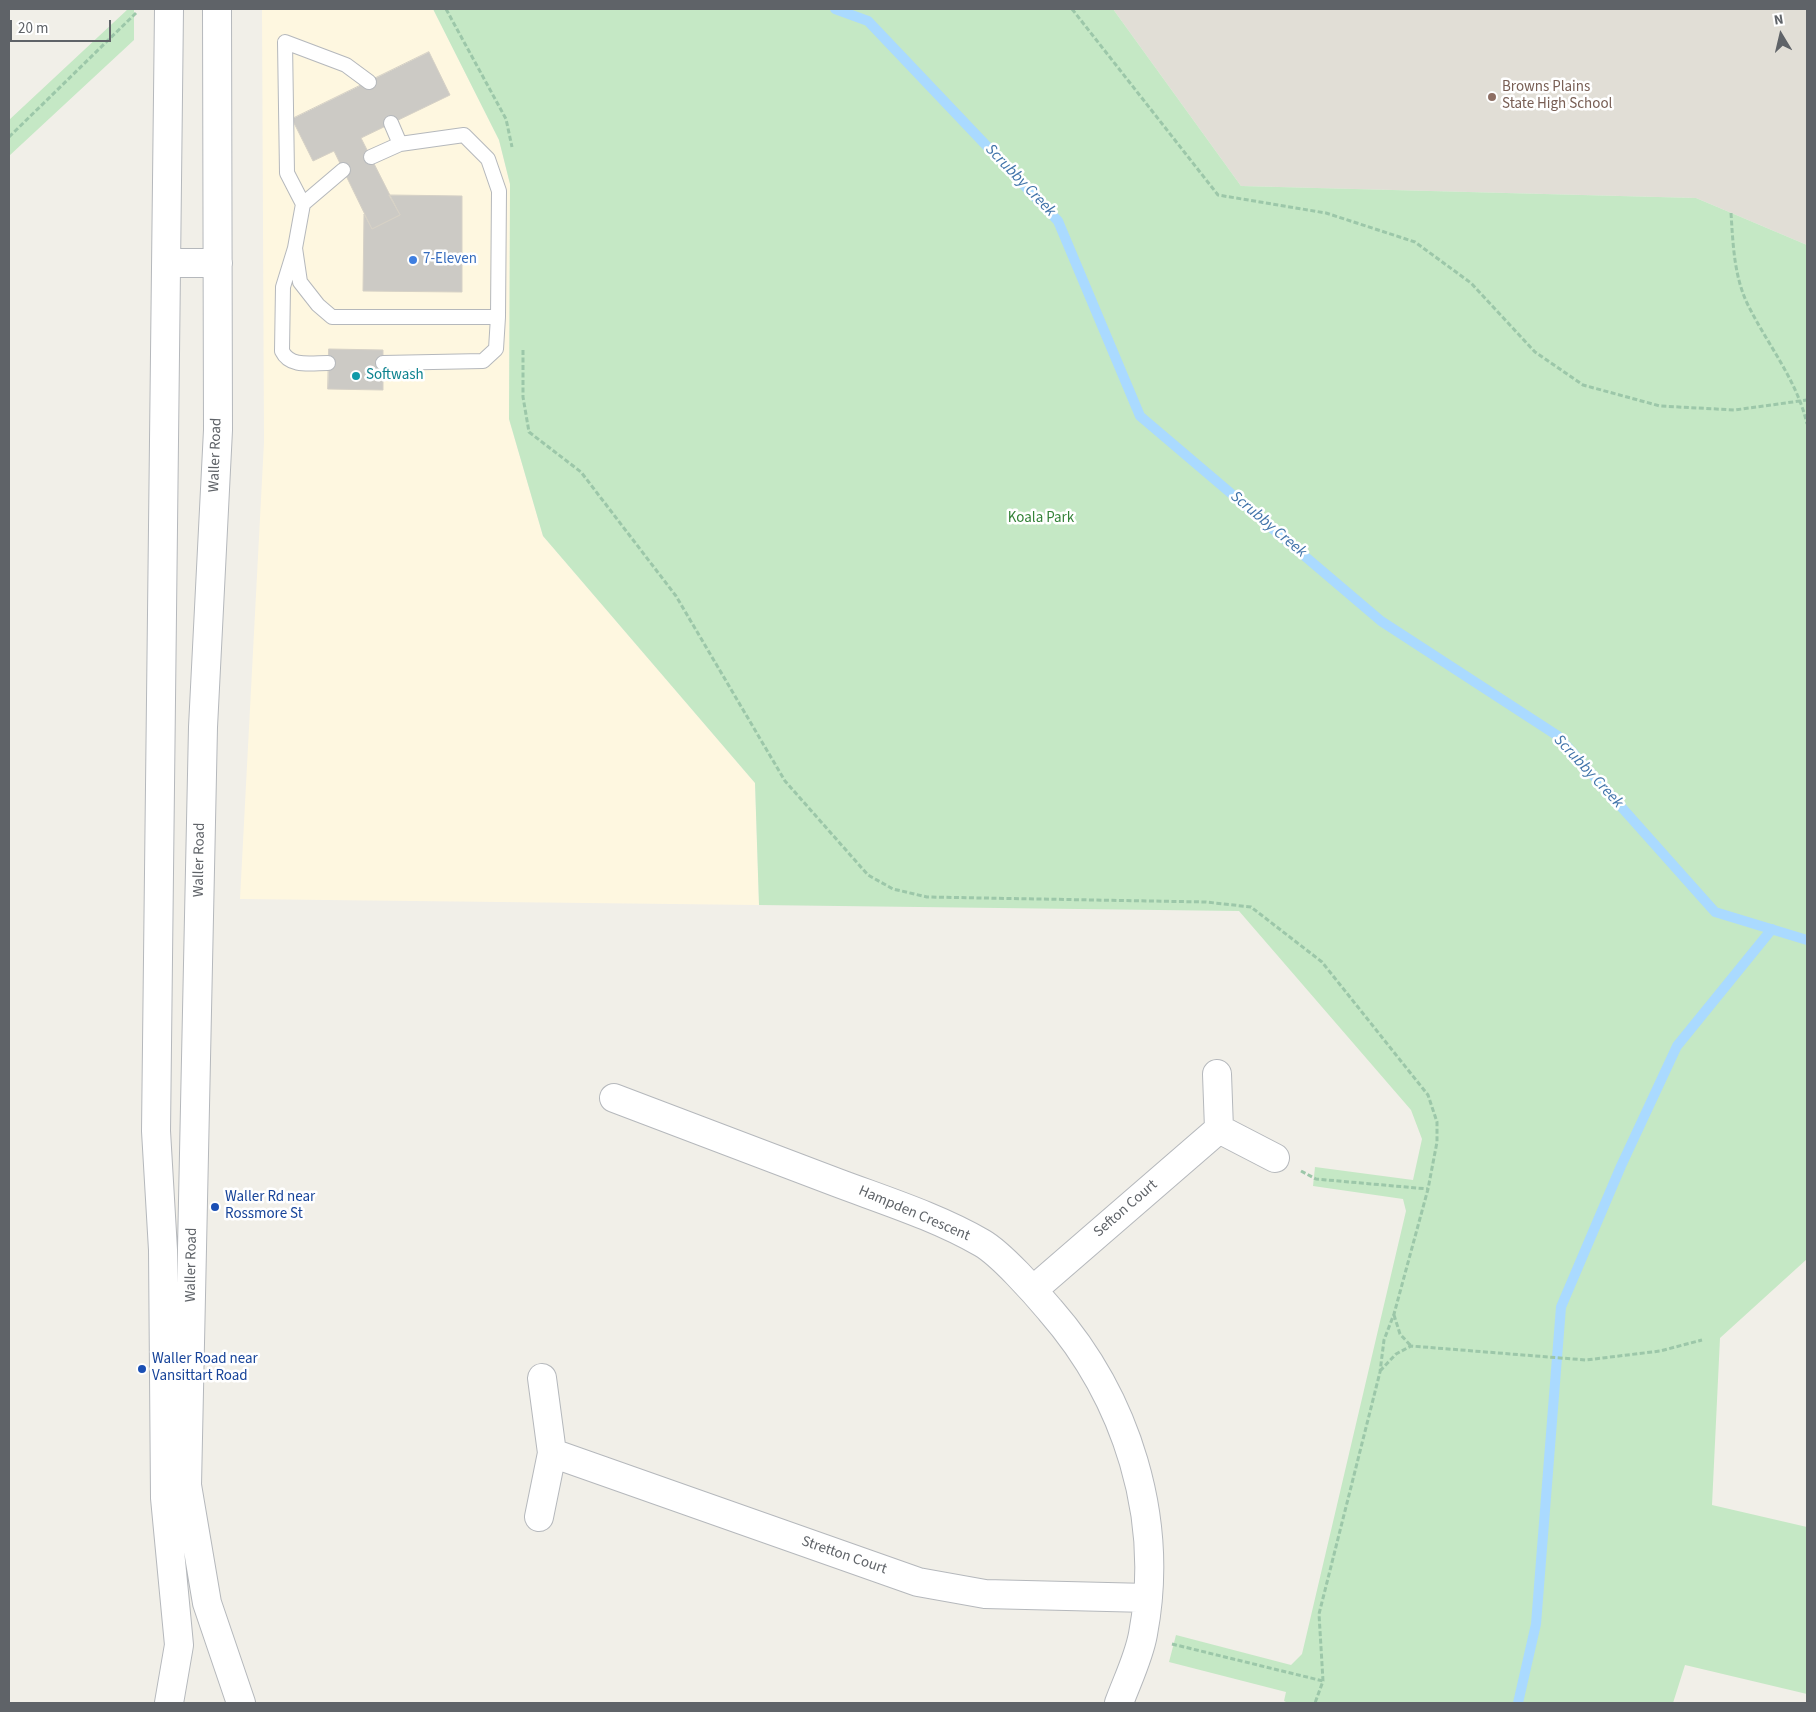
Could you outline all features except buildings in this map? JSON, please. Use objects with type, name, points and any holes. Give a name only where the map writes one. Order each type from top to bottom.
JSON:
[{"type":"street","name":"Waller Road","points":[[169,9],[156,1131],[163,1250],[165,1498],[179,1645],[169,1703]]},
{"type":"street","name":"Waller Road","points":[[217,9],[218,430],[203,727],[187,1485],[207,1603],[242,1703]]},
{"type":"street","points":[[167,263],[218,263]]},
{"type":"street","points":[[161,727],[203,727]]},
{"type":"street","points":[[1217,1074],[1219,1129],[1276,1158]]},
{"type":"street","name":"Hampden Crescent","points":[[614,1098],[922,1215],[984,1244],[1033,1290],[1073,1336],[1106,1389],[1124,1431],[1140,1482],[1147,1534],[1148,1598],[1143,1637],[1119,1703]]},
{"type":"street","name":"Sefton Court","points":[[1033,1290],[1219,1129]]},
{"type":"street","points":[[539,1517],[552,1453],[542,1378]]},
{"type":"street","name":"Stretton Court","points":[[552,1453],[918,1582],[985,1594],[1148,1598]]},
{"type":"lane","points":[[328,363],[293,363],[286,358],[282,351],[283,287],[296,248],[303,204],[287,173],[285,42],[346,65],[369,82]]},
{"type":"lane","points":[[391,123],[400,144]]},
{"type":"lane","points":[[371,157],[400,144],[464,135],[488,159],[498,191],[498,317],[496,350],[483,361],[383,363]]},
{"type":"lane","points":[[303,204],[343,170]]},
{"type":"lane","points":[[296,248],[300,282],[318,305],[332,317],[498,317]]},
{"type":"path","points":[[9,137],[140,9]]},
{"type":"path","points":[[446,9],[506,119],[512,148]]},
{"type":"path","points":[[1072,9],[1218,195],[1326,213],[1415,242],[1471,283],[1534,352],[1583,385],[1660,406],[1735,410],[1807,400]]},
{"type":"path","points":[[1731,213],[1734,261],[1747,302],[1802,402],[1807,424]]},
{"type":"path","points":[[523,347],[524,397],[529,432],[581,472],[676,596],[785,782],[868,874],[893,889],[927,897],[1206,902],[1251,906],[1322,962],[1428,1095],[1437,1122],[1437,1142],[1428,1189],[1394,1314],[1384,1340],[1380,1372],[1319,1614],[1323,1681],[1315,1703]]},
{"type":"path","points":[[1276,1158],[1316,1179],[1428,1189]]},
{"type":"path","points":[[1394,1314],[1400,1334],[1411,1346]]},
{"type":"path","points":[[1380,1372],[1396,1354],[1411,1346],[1586,1360],[1660,1351],[1702,1340]]},
{"type":"path","points":[[1143,1637],[1323,1681]]},
{"type":"shaded area","points":[[262,9],[433,9],[499,140],[510,184],[509,419],[543,536],[755,783],[759,905],[240,899],[264,442]]},
{"type":"shaded area","name":"Browns Plains State High School","points":[[1113,9],[1807,9],[1807,245],[1696,198],[1241,186]]},
{"type":"green space","points":[[128,9],[134,9],[134,40],[9,156],[9,120]]},
{"type":"green space","name":"Koala Park","points":[[433,9],[1113,9],[1241,186],[1696,198],[1807,245],[1807,1259],[1720,1338],[1712,1505],[1807,1527],[1807,1694],[1685,1665],[1673,1703],[1288,1703],[1284,1701],[1286,1692],[1169,1662],[1176,1635],[1291,1665],[1302,1654],[1406,1211],[1403,1199],[1313,1186],[1315,1167],[1413,1180],[1422,1139],[1411,1110],[1239,911],[759,905],[755,783],[543,536],[509,419],[510,184],[499,140]]},
{"type":"waterway","name":"Scrubby Creek","points":[[835,9],[868,21],[1058,221],[1140,416],[1381,621],[1558,736],[1715,912],[1807,940]]},
{"type":"waterway","points":[[1518,1703],[1536,1624],[1561,1307],[1621,1166],[1677,1046],[1772,929]]},
{"type":"place","name":"Browns Plains State High School","points":[[1492,97]]},
{"type":"place","name":"7-Eleven","points":[[413,260]]},
{"type":"place","name":"Softwash","points":[[356,376]]},
{"type":"place","name":"Waller Rd near Rossmore St","points":[[215,1207]]},
{"type":"place","name":"Waller Road near Vansittart Road","points":[[142,1369]]}]
